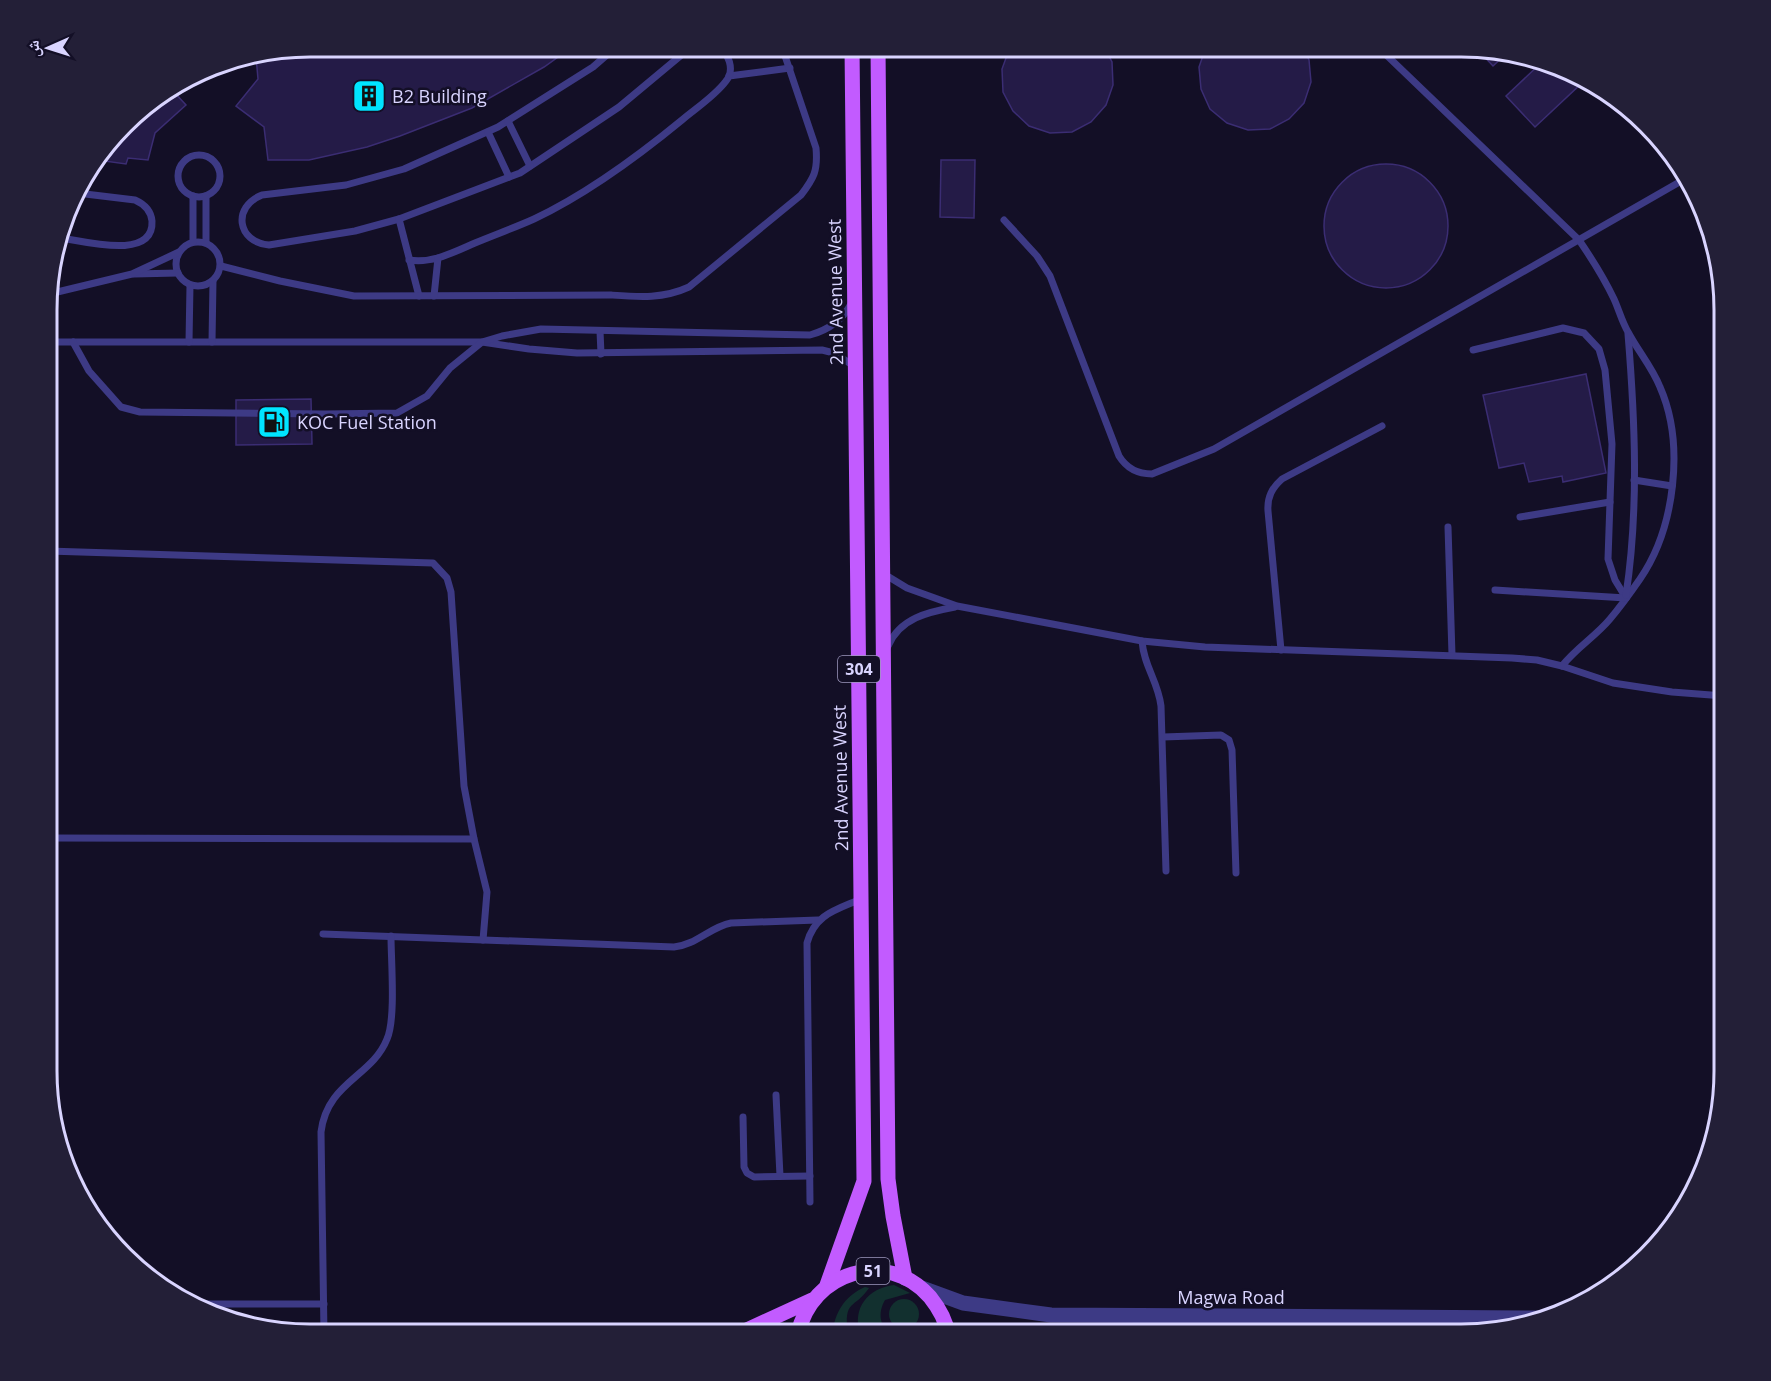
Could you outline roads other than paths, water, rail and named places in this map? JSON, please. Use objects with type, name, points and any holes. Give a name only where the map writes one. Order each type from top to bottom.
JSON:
[{"type":"main road","name":"2nd Avenue West","points":[[827,1286],[864,1181],[852,57]]},
{"type":"main road","name":"304","points":[[878,57],[888,1179],[905,1278]]},
{"type":"main road","name":"51","points":[[800,1324],[812,1300],[827,1286],[852,1274],[879,1271],[905,1278],[922,1288],[938,1307],[944,1324]]},
{"type":"main road","name":"51","points":[[760,1324],[812,1300]]},
{"type":"street","name":"Magwa Road","points":[[922,1288],[963,1303],[1051,1315],[1515,1318]]},
{"type":"lane","points":[[604,57],[593,67],[508,121],[404,169],[346,185],[262,195],[253,199],[246,205],[242,214],[245,232],[251,240],[269,245],[355,231],[399,219],[509,177],[530,166],[619,106],[679,57]]},
{"type":"lane","points":[[410,260],[419,262],[438,258],[535,218],[581,192],[670,130],[727,81],[731,67],[729,57]]},
{"type":"lane","points":[[221,266],[354,296],[611,295],[648,298],[674,294],[689,287],[801,195],[814,177],[817,163],[816,148],[786,57]]},
{"type":"lane","points":[[1388,57],[1579,240],[1604,279],[1628,332],[1646,359],[1661,388],[1670,420],[1674,453],[1669,510],[1656,549],[1641,578],[1611,618],[1562,666]]},
{"type":"lane","points":[[729,76],[790,68]]},
{"type":"lane","points":[[508,121],[530,166]]},
{"type":"lane","points":[[488,132],[509,177]]},
{"type":"lane","points":[[205,155],[212,159],[220,171],[218,186],[206,196],[193,196],[186,192],[178,179],[183,162],[190,156],[205,155]]},
{"type":"lane","points":[[1004,220],[1036,256],[1050,276],[1119,456],[1130,468],[1144,474],[1160,472],[1214,449],[1679,182]]},
{"type":"lane","points":[[67,240],[130,246],[143,241],[151,229],[150,214],[141,203],[135,200],[85,194]]},
{"type":"lane","points":[[193,196],[193,242]]},
{"type":"lane","points":[[206,196],[206,243]]},
{"type":"lane","points":[[399,219],[419,296]]},
{"type":"lane","points":[[58,292],[132,274],[179,252],[193,242],[206,243],[218,252],[221,266],[218,275],[213,281],[202,286],[190,285],[178,273],[176,259],[179,252]]},
{"type":"lane","points":[[434,296],[438,258]]},
{"type":"lane","points":[[132,274],[178,273]]},
{"type":"lane","points":[[212,342],[213,281]]},
{"type":"lane","points":[[189,342],[190,285]]},
{"type":"lane","points":[[73,342],[89,370],[122,408],[140,412],[397,413],[427,396],[450,368],[483,342],[502,336],[541,329],[600,332],[810,334],[822,332],[838,321],[850,307],[854,295]]},
{"type":"lane","points":[[1473,350],[1563,328],[1584,333],[1599,349],[1605,370],[1612,458],[1608,559],[1615,580],[1626,598]]},
{"type":"lane","points":[[600,332],[601,354]]},
{"type":"lane","points":[[1626,598],[1632,550],[1634,480],[1633,391],[1628,332]]},
{"type":"lane","points":[[810,334],[810,350]]},
{"type":"lane","points":[[57,342],[483,342],[553,352],[601,354],[810,350],[834,353],[855,366]]},
{"type":"lane","points":[[1281,650],[1268,504],[1272,490],[1282,479],[1382,426]]},
{"type":"lane","points":[[1634,480],[1672,486]]},
{"type":"lane","points":[[1520,517],[1610,502]]},
{"type":"lane","points":[[1448,527],[1452,656]]},
{"type":"lane","points":[[57,551],[433,563],[447,578],[451,592],[464,786],[487,892],[483,940]]},
{"type":"lane","points":[[884,573],[907,588],[957,606],[1142,641],[1194,646],[1537,660],[1624,685],[1714,695]]},
{"type":"lane","points":[[1495,590],[1626,598]]},
{"type":"lane","points":[[884,654],[898,630],[909,621],[921,614],[957,606]]},
{"type":"lane","points":[[1142,641],[1146,666],[1160,695],[1166,871]]},
{"type":"lane","points":[[1163,737],[1221,735],[1230,740],[1236,873]]},
{"type":"lane","points":[[57,838],[474,839]]},
{"type":"lane","points":[[810,1202],[806,952],[809,935],[818,921],[825,915],[861,899]]},
{"type":"lane","points":[[323,934],[674,947],[688,944],[716,928],[731,923],[818,921]]},
{"type":"lane","points":[[324,1324],[321,1145],[323,1119],[335,1096],[374,1058],[386,1041],[391,1021],[391,936]]},
{"type":"lane","points":[[776,1095],[780,1176]]},
{"type":"lane","points":[[742,1117],[745,1170],[754,1177],[810,1176]]},
{"type":"lane","points":[[211,1304],[324,1304]]},
{"type":"place","name":"B2 Building","points":[[369,96]]},
{"type":"place","name":"KOC Fuel Station","points":[[274,422]]}]
